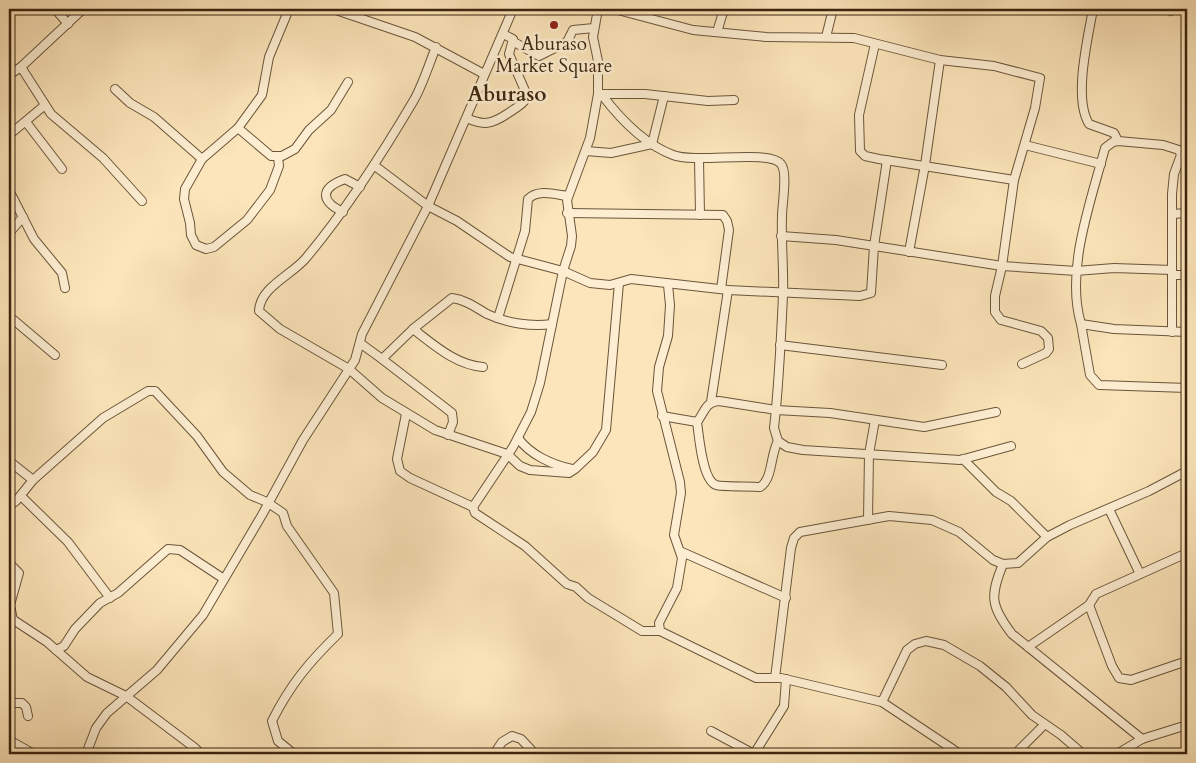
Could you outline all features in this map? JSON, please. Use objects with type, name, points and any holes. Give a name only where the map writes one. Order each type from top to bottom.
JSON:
[{"type":"street","points":[[55,9],[68,24]]},
{"type":"street","points":[[9,75],[22,66],[83,9]]},
{"type":"street","points":[[278,157],[279,166],[262,202],[231,235],[214,247],[200,248],[192,240],[184,199],[184,188],[202,159],[238,128],[262,95],[269,57],[289,9]]},
{"type":"street","points":[[333,9],[384,25],[436,47],[484,74]]},
{"type":"street","points":[[86,754],[102,720],[126,696],[157,670],[203,615],[302,440],[359,352],[362,334],[428,206],[514,9]]},
{"type":"street","points":[[472,507],[518,438],[537,397],[572,236],[567,213],[567,196],[586,151],[600,94],[598,61],[593,37],[598,9]]},
{"type":"street","points":[[614,9],[674,26],[717,32],[766,37],[854,38],[940,60],[994,66],[1040,78],[1026,145],[1014,180],[1002,266],[995,296],[996,316],[1012,325],[1041,331],[1048,338],[1049,349],[1046,353],[1022,364]]},
{"type":"street","points":[[717,32],[724,9]]},
{"type":"street","points":[[826,37],[833,9]]},
{"type":"street","points":[[1093,9],[1082,79],[1084,113],[1089,124],[1114,132],[1118,141]]},
{"type":"street","points":[[503,34],[539,56],[567,42],[573,30],[594,28]]},
{"type":"street","points":[[467,118],[481,124],[492,123],[524,102],[526,93],[509,54],[514,42]]},
{"type":"street","points":[[875,44],[858,116],[858,143],[860,151],[865,156],[925,165],[948,171],[1014,180]]},
{"type":"street","points":[[436,47],[415,99],[375,166],[343,212],[299,265],[272,286],[261,302],[259,311],[280,330],[349,369],[382,398],[435,430],[507,454],[520,466],[530,470],[569,472],[574,470],[593,452],[606,430],[619,283]]},
{"type":"street","points":[[909,252],[925,165],[940,60]]},
{"type":"street","points":[[22,66],[51,114],[104,158],[142,201]]},
{"type":"street","points":[[238,128],[264,151],[271,156],[278,157],[295,149],[309,130],[331,110],[348,82]]},
{"type":"street","points":[[115,90],[154,117],[202,159]]},
{"type":"street","points":[[600,94],[645,94],[708,101],[734,100]]},
{"type":"street","points":[[600,94],[633,130],[652,144],[675,156],[698,159],[751,157],[776,160],[782,164],[785,174],[781,236],[783,293],[774,428],[778,441],[787,447],[803,450],[964,459],[1011,446]]},
{"type":"street","points":[[652,144],[664,96]]},
{"type":"street","points":[[9,135],[46,105]]},
{"type":"street","points":[[26,122],[62,169]]},
{"type":"street","points":[[1172,332],[1172,183],[1181,155],[1179,150],[1163,145],[1113,142],[1105,148],[1076,271],[1076,302],[1090,375],[1099,385],[1187,388]]},
{"type":"street","points":[[586,151],[611,153],[652,144]]},
{"type":"street","points":[[1026,145],[1101,164]]},
{"type":"street","points":[[698,159],[700,215]]},
{"type":"street","points":[[375,166],[428,206],[457,221],[510,257],[563,271],[590,283],[610,284],[631,279],[668,285],[783,293],[867,296],[871,293],[874,246],[887,160]]},
{"type":"street","points":[[343,212],[327,202],[325,198],[326,191],[336,181],[345,179],[360,187]]},
{"type":"street","points":[[9,190],[34,239],[62,273],[65,288]]},
{"type":"street","points":[[498,318],[524,231],[528,199],[534,194],[542,193],[567,196]]},
{"type":"street","points":[[567,213],[723,216],[727,221],[728,236],[711,402],[707,405],[697,422],[702,457],[710,480],[716,485],[760,487],[765,484],[768,478],[772,451],[778,441]]},
{"type":"street","points":[[1172,214],[1187,214]]},
{"type":"street","points":[[9,232],[23,217]]},
{"type":"street","points":[[781,236],[836,240],[1002,266],[1076,271],[1114,268],[1172,272],[1187,275]]},
{"type":"street","points":[[660,631],[659,623],[679,580],[682,552],[674,535],[681,493],[680,482],[657,391],[659,368],[668,336],[670,306],[668,285]]},
{"type":"street","points":[[382,359],[413,329],[452,298],[460,299],[498,318],[532,325],[552,324]]},
{"type":"street","points":[[9,316],[55,355]]},
{"type":"street","points":[[1081,324],[1114,329],[1187,332]]},
{"type":"street","points":[[413,329],[454,358],[472,366],[483,367]]},
{"type":"street","points":[[360,343],[452,413],[453,422],[448,435]]},
{"type":"street","points":[[780,345],[942,365]]},
{"type":"street","points":[[9,506],[21,496],[33,480],[103,418],[148,391],[155,391],[198,436],[223,472],[250,495],[268,502],[283,513],[287,526],[334,592],[338,634],[310,661],[287,692],[272,721],[278,741],[294,754]]},
{"type":"street","points":[[711,402],[776,410],[830,413],[924,427],[996,412]]},
{"type":"street","points":[[406,414],[397,459],[400,471],[410,478],[472,507],[474,513],[536,554],[567,584],[576,586],[588,598],[642,631],[660,631],[756,678],[786,679],[882,702],[960,754]]},
{"type":"street","points":[[662,416],[697,422]]},
{"type":"street","points":[[868,520],[869,454],[875,420]]},
{"type":"street","points":[[518,438],[522,444],[546,460],[574,470]]},
{"type":"street","points":[[964,459],[996,492],[1011,501],[1047,537]]},
{"type":"street","points":[[9,461],[33,480]]},
{"type":"street","points":[[775,678],[791,548],[794,538],[800,532],[888,516],[932,520],[959,532],[994,560],[1003,564],[1018,563],[1047,537],[1109,509],[1187,470]]},
{"type":"street","points":[[21,496],[68,542],[110,598]]},
{"type":"street","points":[[1109,509],[1140,574]]},
{"type":"street","points":[[56,650],[64,646],[75,629],[100,603],[118,594],[163,553],[174,548],[224,580]]},
{"type":"street","points":[[682,552],[786,598]]},
{"type":"street","points":[[1028,647],[1089,606],[1096,594],[1187,553]]},
{"type":"street","points":[[9,563],[19,573],[10,605],[11,619],[56,650],[87,677],[126,696],[201,754]]},
{"type":"street","points":[[1003,564],[993,589],[995,603],[1012,634],[1142,739]]},
{"type":"street","points":[[1089,606],[1112,666],[1119,678],[1131,680],[1187,661]]},
{"type":"street","points":[[882,702],[907,650],[915,644],[926,641],[944,645],[980,666],[1006,686],[1044,725],[1061,735],[1082,754]]},
{"type":"street","points":[[711,731],[754,754],[784,706],[786,679]]},
{"type":"street","points":[[9,703],[22,703],[26,707],[28,716]]},
{"type":"street","points":[[1016,754],[1044,725]]},
{"type":"street","points":[[1117,754],[1128,751],[1142,739],[1187,725]]},
{"type":"street","points":[[494,754],[502,742],[512,736],[521,739],[535,754]]},
{"type":"street","points":[[9,740],[34,754]]},
{"type":"street","points":[[943,754],[949,747]]},
{"type":"waterway","points":[[1161,9],[1170,16],[1183,11],[1187,21]]},
{"type":"place","name":"Aburaso Market Square","points":[[554,25]]},
{"type":"district","name":"Aburaso","points":[[507,94]]}]
